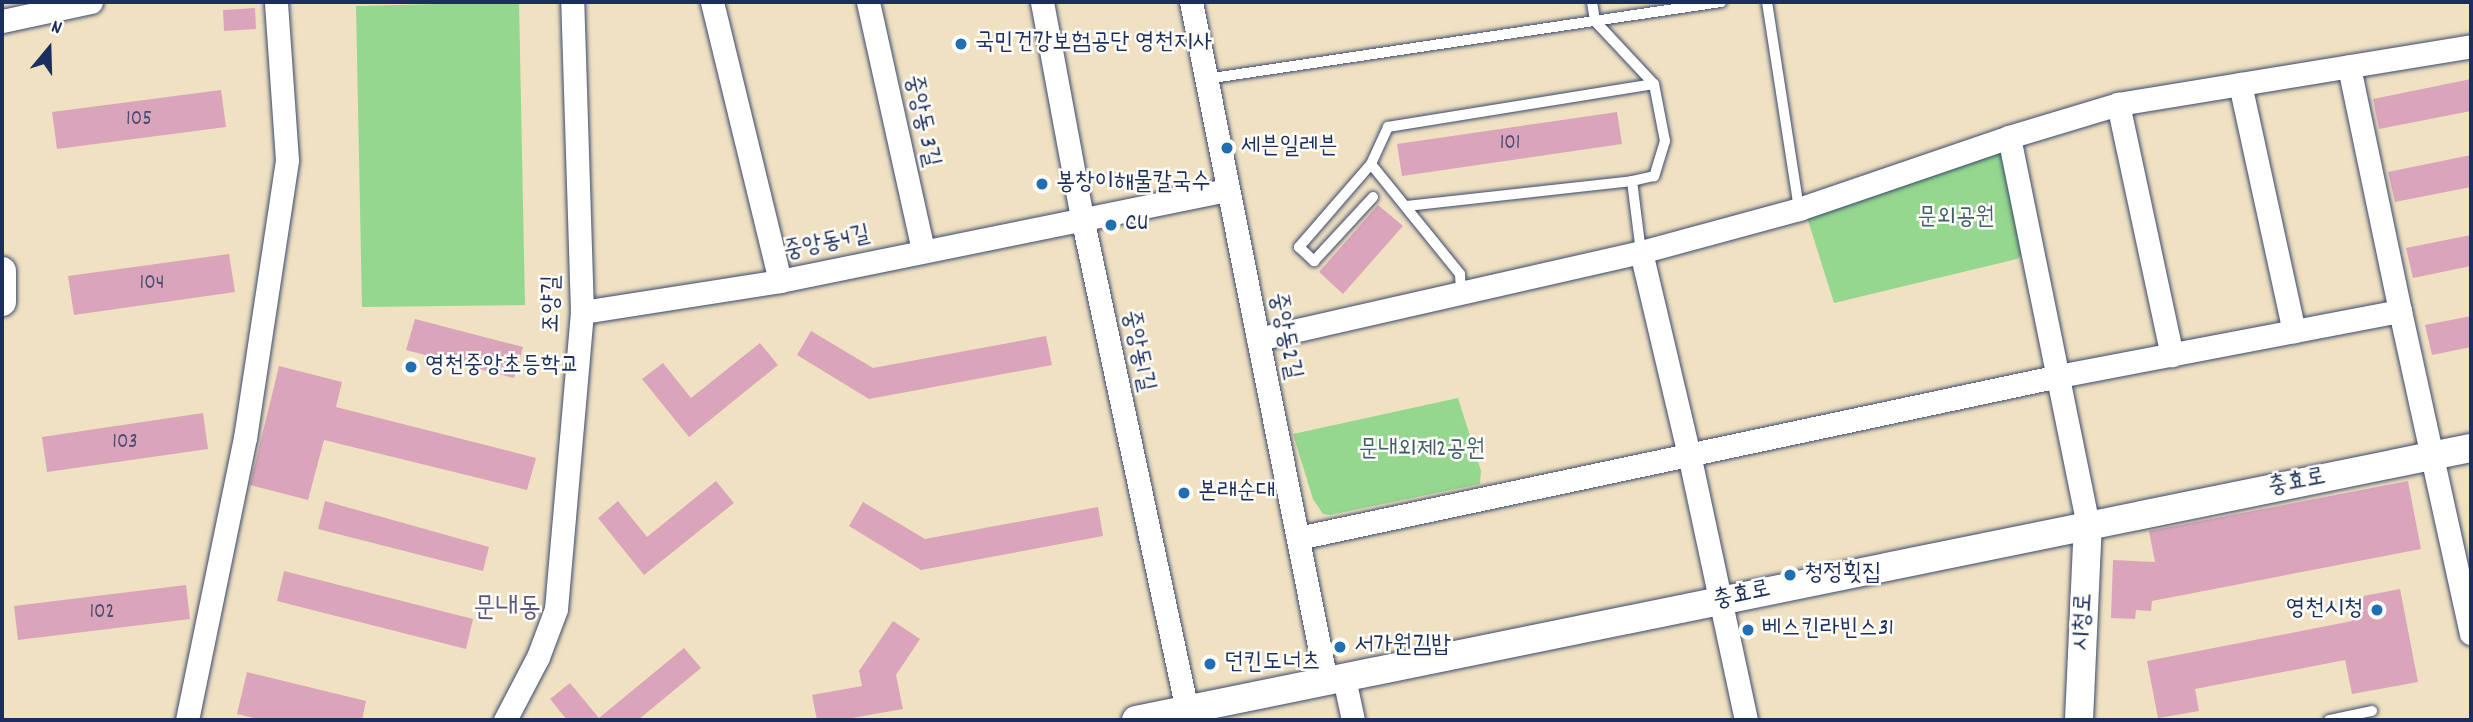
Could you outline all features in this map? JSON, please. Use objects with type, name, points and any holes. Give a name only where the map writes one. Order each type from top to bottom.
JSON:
[{"type":"street","points":[[2,20],[91,2]]},
{"type":"street","points":[[187,720],[246,438],[287,160],[276,2]]},
{"type":"street","name":"조양길","points":[[505,720],[538,657],[556,609],[582,312],[572,2]]},
{"type":"street","points":[[712,2],[780,281]]},
{"type":"street","name":"중앙동 3길","points":[[868,2],[923,251]]},
{"type":"street","name":"중앙동1길","points":[[1042,2],[1082,217],[1187,710]]},
{"type":"street","name":"중앙동2길","points":[[1191,2],[1298,538],[1335,680],[1353,720]]},
{"type":"street","points":[[1258,340],[1641,252],[1799,209],[2009,137],[2118,104],[2471,46]]},
{"type":"street","points":[[2349,66],[2471,633]]},
{"type":"street","points":[[2240,84],[2294,331]]},
{"type":"street","points":[[2118,104],[2172,355]]},
{"type":"street","points":[[2009,137],[2088,524]]},
{"type":"street","name":"중앙동4길","points":[[582,312],[780,281],[1082,217],[1228,190]]},
{"type":"street","points":[[1641,252],[1689,454],[1746,720]]},
{"type":"street","points":[[2,271],[2,302]]},
{"type":"street","points":[[1298,538],[2059,376],[2400,311]]},
{"type":"street","name":"충효로","points":[[1136,720],[2471,448]]},
{"type":"street","name":"시청로","points":[[2079,720],[2088,524]]},
{"type":"lane","points":[[1407,206],[1632,181],[1654,176],[1665,141],[1654,84],[1595,20],[1592,2]]},
{"type":"lane","points":[[1206,79],[1721,2]]},
{"type":"lane","points":[[1767,2],[1799,209]]},
{"type":"lane","points":[[1373,197],[1314,261],[1299,247],[1371,164],[1388,127],[1654,84]]},
{"type":"lane","points":[[1371,164],[1460,274],[1461,293]]},
{"type":"lane","points":[[1632,181],[1641,252]]},
{"type":"lane","points":[[2329,720],[2372,711]]},
{"type":"green space","points":[[519,2],[525,305],[362,307],[356,6]]},
{"type":"green space","name":"문외공원","points":[[2002,146],[2020,244],[2021,255],[2017,259],[1834,303],[1805,211]]},
{"type":"green space","name":"문내외제2공원","points":[[1458,398],[1481,471],[1480,484],[1330,515],[1323,514],[1313,499],[1293,434]]},
{"type":"building","points":[[255,8],[256,29],[224,31],[223,10]]},
{"type":"building","points":[[2471,79],[2471,111],[2379,129],[2373,99]]},
{"type":"building","points":[[221,90],[226,127],[57,149],[52,112]]},
{"type":"building","points":[[1617,112],[1622,144],[1402,176],[1397,144]]},
{"type":"building","points":[[2471,155],[2471,187],[2395,202],[2388,172]]},
{"type":"building","points":[[1378,205],[1403,226],[1343,294],[1319,272]]},
{"type":"building","points":[[2471,235],[2471,266],[2413,278],[2406,248]]},
{"type":"building","points":[[229,254],[235,292],[74,315],[68,276]]},
{"type":"building","points":[[2471,316],[2471,347],[2432,355],[2425,325]]},
{"type":"building","points":[[415,319],[523,347],[514,378],[406,350]]},
{"type":"building","points":[[811,331],[873,368],[1046,336],[1052,365],[869,399],[797,355]]},
{"type":"building","points":[[760,343],[778,365],[689,437],[642,379],[663,363],[691,398]]},
{"type":"building","points":[[279,366],[342,382],[336,407],[536,458],[527,490],[324,440],[308,500],[250,485]]},
{"type":"building","points":[[203,413],[208,449],[47,472],[42,437]]},
{"type":"building","points":[[716,481],[734,503],[644,575],[598,518],[618,501],[647,537]]},
{"type":"building","points":[[2408,481],[2421,549],[2152,601],[2151,611],[2136,610],[2135,619],[2111,618],[2113,560],[2155,562],[2149,531]]},
{"type":"building","points":[[325,501],[489,547],[483,571],[318,529]]},
{"type":"building","points":[[863,502],[925,539],[1098,507],[1103,536],[921,570],[849,526]]},
{"type":"building","points":[[284,571],[473,619],[466,649],[277,601]]},
{"type":"building","points":[[186,585],[190,619],[18,640],[14,606]]},
{"type":"building","points":[[2400,589],[2418,682],[2352,694],[2345,660],[2195,689],[2199,711],[2158,718],[2147,661],[2352,621],[2348,599]]},
{"type":"building","points":[[893,621],[920,639],[896,675],[903,709],[841,720],[817,720],[812,695],[862,686],[859,671]]},
{"type":"building","points":[[684,648],[701,668],[638,720],[567,720],[550,699],[570,683],[599,718]]},
{"type":"building","points":[[247,672],[366,701],[362,720],[262,720],[237,714]]},
{"type":"place","name":"국민건강보험공단 영천지사","points":[[961,44]]},
{"type":"place","name":"세븐일레븐","points":[[1227,148]]},
{"type":"place","name":"봉창이해물칼국수","points":[[1042,184]]},
{"type":"place","name":"CU","points":[[1111,225]]},
{"type":"place","name":"영천중앙초등학교","points":[[411,367]]},
{"type":"place","name":"본래순대","points":[[1184,493]]},
{"type":"place","name":"청정횟집","points":[[1790,575]]},
{"type":"place","name":"영천시청","points":[[2377,610]]},
{"type":"place","name":"베스킨라빈스31","points":[[1748,630]]},
{"type":"place","name":"서가원김밥","points":[[1340,647]]},
{"type":"place","name":"던킨도너츠","points":[[1210,664]]},
{"type":"district","name":"문내동","points":[[507,610]]}]
